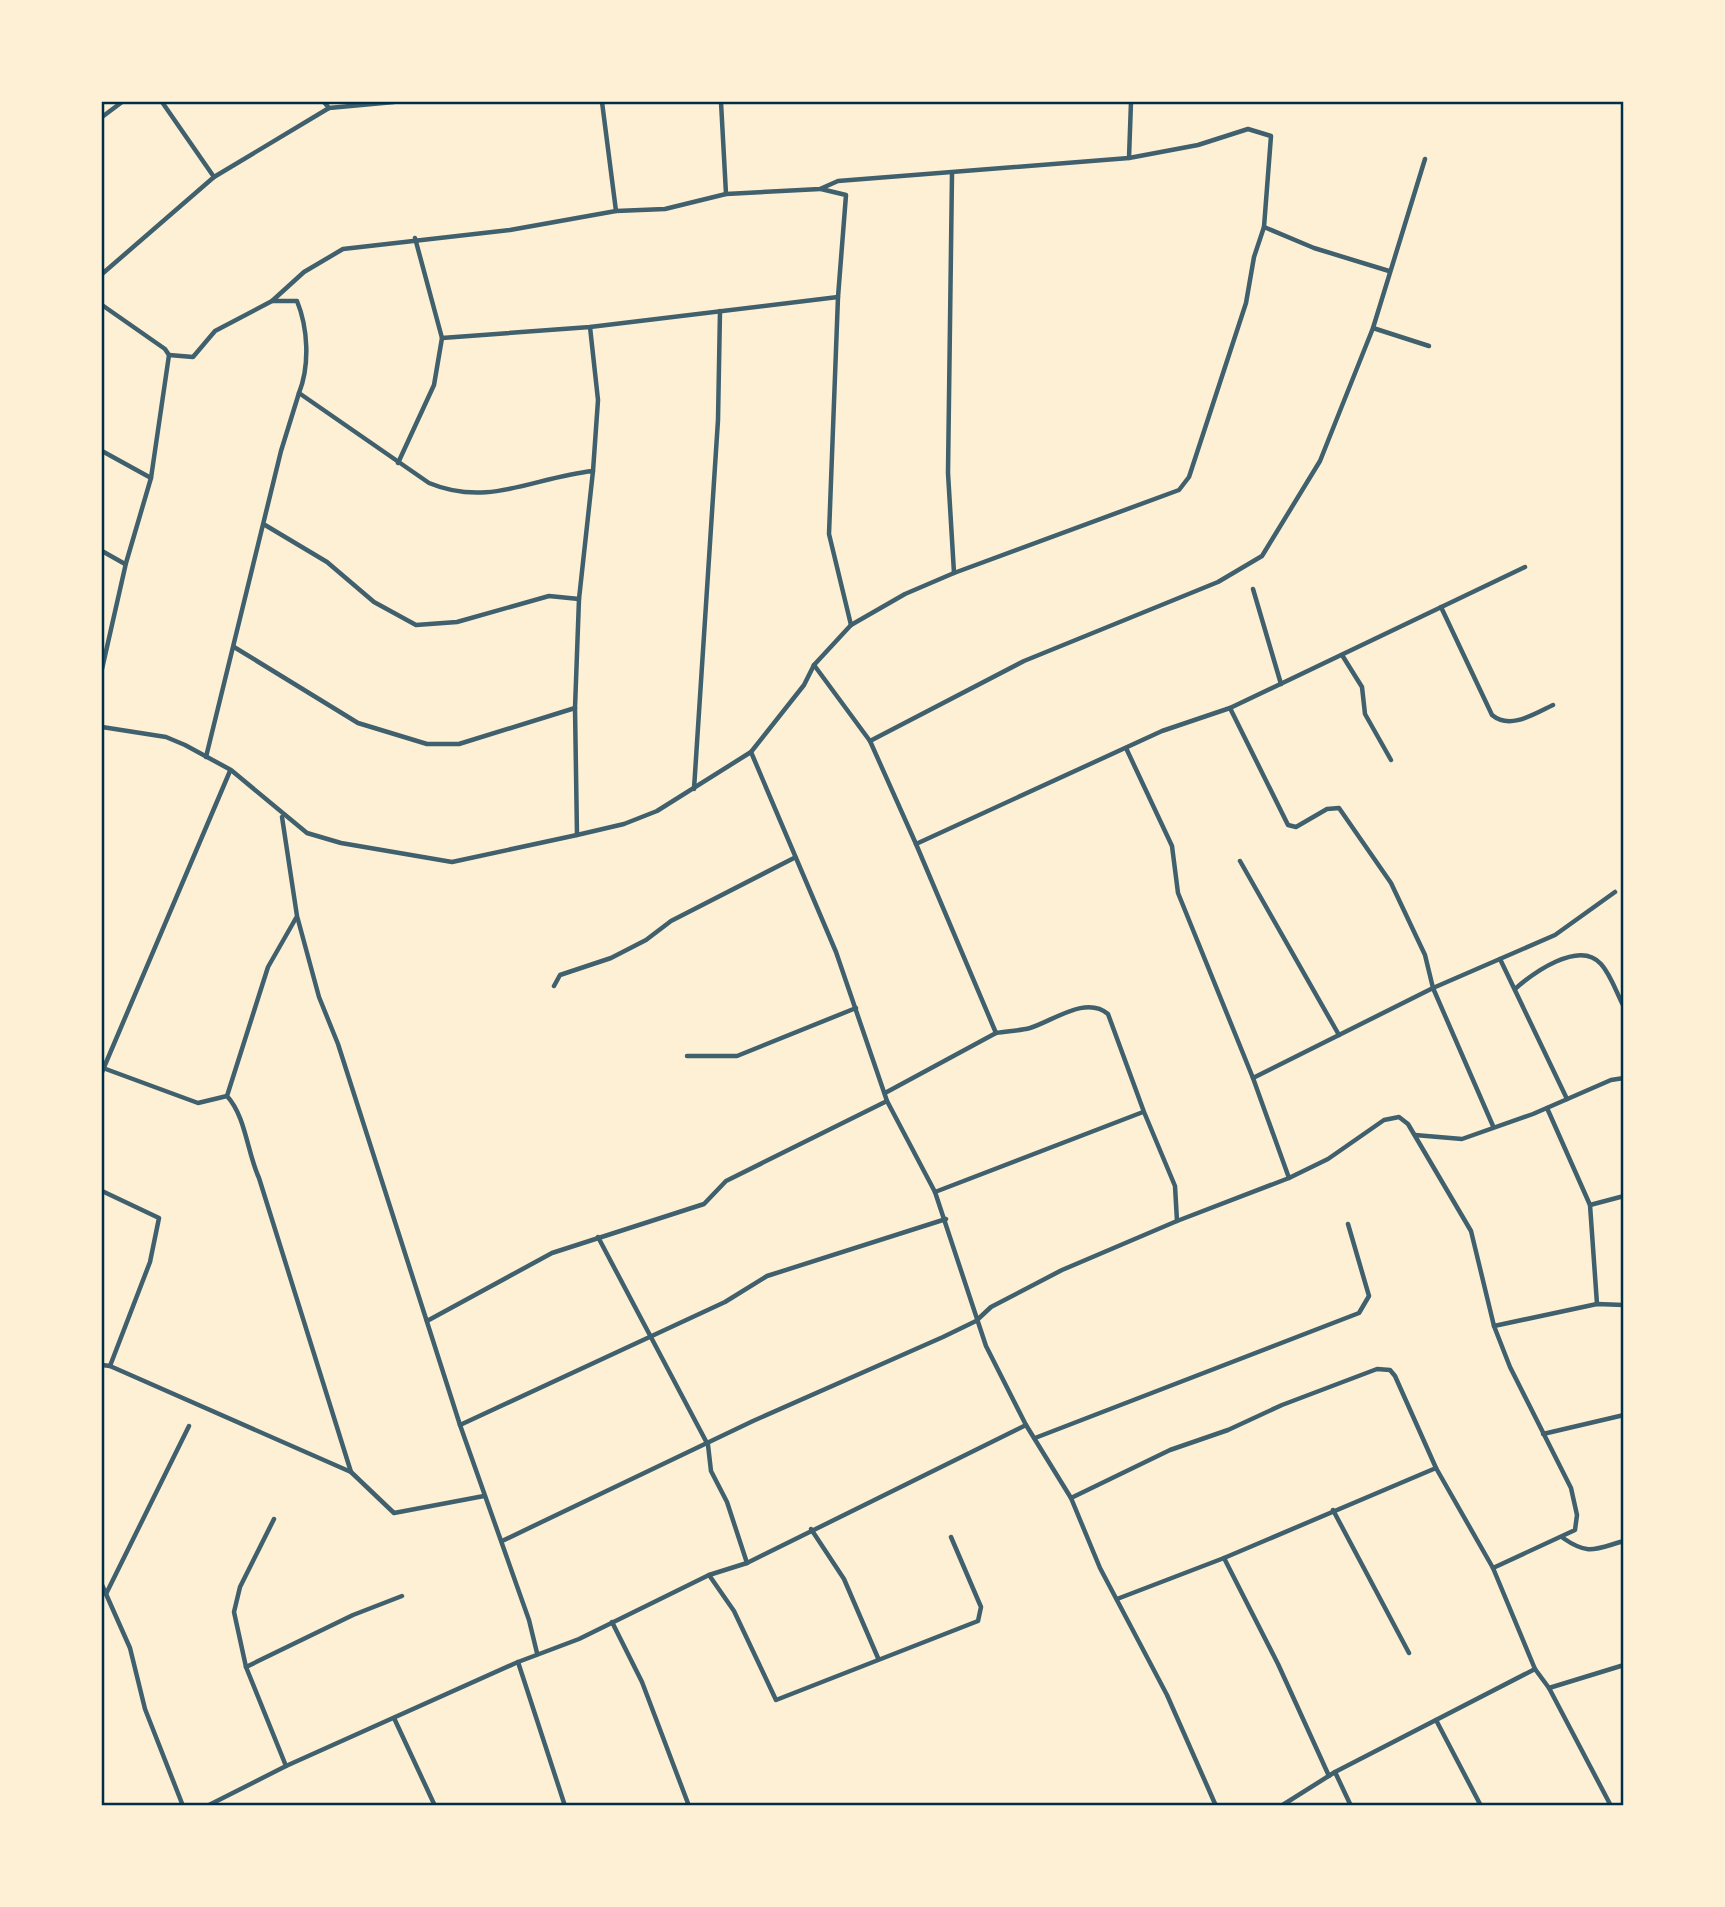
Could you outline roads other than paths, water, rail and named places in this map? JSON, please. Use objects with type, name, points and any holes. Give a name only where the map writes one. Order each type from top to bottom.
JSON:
[{"type":"street","points":[[102,117],[122,102]]},
{"type":"street","points":[[162,102],[214,177]]},
{"type":"street","points":[[324,102],[329,108]]},
{"type":"street","points":[[102,274],[214,177],[329,108],[394,102]]},
{"type":"street","points":[[602,102],[616,211]]},
{"type":"street","points":[[721,102],[726,194]]},
{"type":"street","points":[[1129,158],[1131,102]]},
{"type":"street","points":[[102,305],[169,355],[194,357],[215,331],[272,301],[304,272],[343,249],[415,238],[510,230],[616,211],[665,209],[726,194],[820,188],[838,181],[1129,158],[1198,145],[1248,129],[1271,136],[1264,227],[1234,340],[1189,477],[1179,490],[954,573],[905,594],[851,625],[814,665],[804,685],[751,752],[657,811],[624,824],[452,862],[341,843],[307,834],[230,771],[206,757],[166,737],[102,727]]},
{"type":"street","points":[[870,741],[1024,662],[1218,582],[1262,556],[1320,461],[1373,328],[1425,159]]},
{"type":"street","points":[[952,174],[948,473],[954,573]]},
{"type":"street","points":[[820,188],[846,195],[838,297],[829,534],[851,625]]},
{"type":"street","points":[[1264,227],[1314,248],[1389,271]]},
{"type":"street","points":[[398,463],[434,385],[442,338],[415,238]]},
{"type":"street","points":[[442,338],[590,327],[838,297]]},
{"type":"street","points":[[206,757],[281,451],[299,393],[307,332],[302,313],[297,301],[272,301]]},
{"type":"street","points":[[694,789],[718,420],[720,311]]},
{"type":"street","points":[[578,835],[575,708],[579,599],[598,400],[590,327]]},
{"type":"street","points":[[1373,328],[1429,346]]},
{"type":"street","points":[[102,669],[103,648],[151,478],[169,355]]},
{"type":"street","points":[[299,393],[398,463],[443,489],[481,495],[554,476],[593,471]]},
{"type":"street","points":[[102,451],[151,478]]},
{"type":"street","points":[[265,525],[327,562],[374,602],[416,625],[457,622],[549,596],[579,599]]},
{"type":"street","points":[[102,551],[126,564]]},
{"type":"street","points":[[916,844],[1162,731],[1230,708],[1525,566]]},
{"type":"street","points":[[1253,590],[1281,684]]},
{"type":"street","points":[[1441,607],[1492,715],[1500,722],[1508,722],[1553,705]]},
{"type":"street","points":[[234,647],[358,723],[427,744],[459,744],[575,708]]},
{"type":"street","points":[[1342,654],[1362,687],[1365,714],[1391,760]]},
{"type":"street","points":[[814,665],[870,741],[996,1033]]},
{"type":"street","points":[[1230,708],[1288,825],[1296,827],[1327,808],[1339,808],[1391,883],[1426,955],[1433,988],[1493,1126]]},
{"type":"street","points":[[1126,748],[1172,846],[1178,893],[1253,1078],[1289,1178]]},
{"type":"street","points":[[751,752],[856,1008],[887,1101],[935,1192],[946,1219],[976,1321],[1026,1425],[1071,1499],[1117,1599],[1167,1695],[1216,1805]]},
{"type":"street","points":[[227,1096],[198,1103],[102,1070],[230,771]]},
{"type":"street","points":[[282,816],[297,916],[319,998],[338,1044],[484,1496],[530,1620],[537,1653]]},
{"type":"street","points":[[554,986],[560,975],[611,958],[646,940],[671,921],[794,858]]},
{"type":"street","points":[[1240,861],[1339,1035]]},
{"type":"street","points":[[1253,1078],[1433,988],[1555,935],[1615,892]]},
{"type":"street","points":[[227,1096],[268,967],[297,916]]},
{"type":"street","points":[[1515,989],[1555,961],[1577,956],[1594,958],[1602,965],[1623,1007]]},
{"type":"street","points":[[1500,959],[1567,1099]]},
{"type":"street","points":[[885,1093],[996,1033],[1028,1029],[1085,1007],[1101,1008],[1108,1014],[1118,1034],[1144,1112],[1175,1186],[1177,1221]]},
{"type":"street","points":[[687,1056],[737,1056],[856,1008]]},
{"type":"street","points":[[1415,1135],[1462,1139],[1547,1108],[1611,1080],[1623,1078]]},
{"type":"street","points":[[227,1096],[235,1105],[351,1472]]},
{"type":"street","points":[[427,1321],[552,1253],[704,1204],[726,1181],[887,1101]]},
{"type":"street","points":[[1547,1108],[1590,1205],[1597,1304]]},
{"type":"street","points":[[935,1192],[1144,1112]]},
{"type":"street","points":[[502,1541],[708,1445],[753,1421],[976,1321],[991,1307],[1062,1270],[1177,1221],[1289,1178],[1328,1159],[1384,1120],[1399,1117],[1415,1135],[1471,1231],[1494,1326],[1571,1488],[1577,1515],[1575,1530],[1563,1538],[1493,1568]]},
{"type":"street","points":[[102,1191],[159,1218],[150,1262],[110,1366]]},
{"type":"street","points":[[1590,1205],[1623,1196]]},
{"type":"street","points":[[460,1425],[725,1302],[768,1276],[946,1219]]},
{"type":"street","points":[[1035,1438],[1359,1312],[1369,1297],[1348,1224]]},
{"type":"street","points":[[598,1237],[708,1445],[711,1471],[727,1502],[747,1563]]},
{"type":"street","points":[[1494,1326],[1597,1304],[1623,1304]]},
{"type":"street","points":[[102,1365],[110,1366],[351,1472],[394,1513],[484,1496]]},
{"type":"street","points":[[1071,1499],[1171,1450],[1228,1430],[1282,1405],[1377,1369],[1390,1370],[1436,1468],[1493,1568],[1535,1669],[1549,1688],[1611,1805]]},
{"type":"street","points":[[1544,1434],[1623,1415]]},
{"type":"street","points":[[207,1805],[286,1766],[537,1653],[579,1639],[709,1575],[747,1563],[811,1528],[1026,1425]]},
{"type":"street","points":[[106,1594],[189,1426]]},
{"type":"street","points":[[1117,1599],[1224,1558],[1436,1468]]},
{"type":"street","points":[[1333,1510],[1409,1653]]},
{"type":"street","points":[[274,1519],[240,1587],[234,1612],[246,1667],[286,1766]]},
{"type":"street","points":[[811,1528],[844,1579],[878,1658]]},
{"type":"street","points":[[709,1575],[734,1611],[776,1700],[978,1621],[981,1607],[951,1537]]},
{"type":"street","points":[[1563,1538],[1580,1550],[1595,1551],[1623,1541]]},
{"type":"street","points":[[1224,1558],[1278,1664],[1329,1776]]},
{"type":"street","points":[[102,1586],[130,1648],[145,1709],[183,1805]]},
{"type":"street","points":[[246,1667],[353,1615],[402,1596]]},
{"type":"street","points":[[612,1622],[647,1693],[689,1805]]},
{"type":"street","points":[[518,1662],[565,1805]]},
{"type":"street","points":[[1549,1688],[1623,1665]]},
{"type":"street","points":[[1281,1805],[1335,1772],[1535,1669]]},
{"type":"street","points":[[394,1718],[435,1805]]},
{"type":"street","points":[[1436,1720],[1481,1805]]},
{"type":"street","points":[[1335,1772],[1351,1805]]}]
